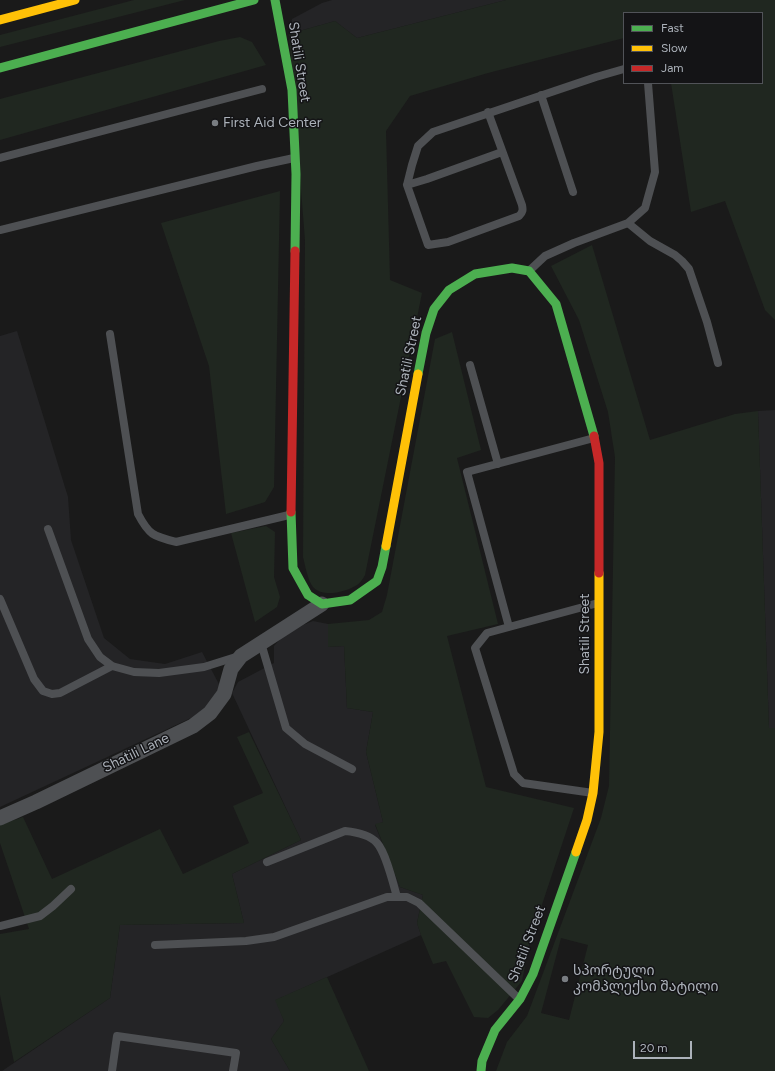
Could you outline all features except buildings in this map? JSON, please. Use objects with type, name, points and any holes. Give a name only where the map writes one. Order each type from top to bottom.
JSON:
[{"type":"street","points":[[0,20],[75,0]]},
{"type":"street","points":[[0,68],[254,0]]},
{"type":"street","name":"Shatili Street","points":[[275,0],[292,90],[296,158],[291,514],[293,568],[308,595],[322,604],[350,600],[377,581],[382,567],[426,333],[434,309],[449,290],[475,274],[512,268],[529,271],[556,304],[595,438],[599,463],[599,732],[593,793],[587,820],[533,974],[520,1000],[495,1030],[482,1062],[481,1071]]},
{"type":"street","name":"Shatili Lane","points":[[0,818],[193,726],[210,713],[224,694],[231,669],[242,656],[322,604]]},
{"type":"lane","points":[[488,112],[523,211],[519,216],[448,242],[428,245],[407,184],[418,146],[433,132],[488,112],[596,76],[623,69]]},
{"type":"lane","points":[[529,271],[545,256],[574,243],[628,223],[645,208],[654,172],[648,84]]},
{"type":"lane","points":[[0,158],[262,89]]},
{"type":"lane","points":[[541,95],[573,192]]},
{"type":"lane","points":[[407,184],[427,179],[502,152]]},
{"type":"lane","points":[[0,230],[257,166],[296,158]]},
{"type":"lane","points":[[628,223],[650,241],[682,261],[689,269],[707,322],[718,363]]},
{"type":"lane","points":[[110,334],[138,514],[145,527],[157,537],[176,542],[291,514]]},
{"type":"lane","points":[[470,365],[498,464]]},
{"type":"lane","points":[[509,627],[467,472],[595,438]]},
{"type":"lane","name":"Shatili Lane","points":[[48,529],[88,639],[100,657],[112,666],[134,672],[159,673],[204,667],[242,656]]},
{"type":"lane","points":[[0,599],[34,679],[43,691],[52,694],[60,694],[112,666]]},
{"type":"lane","points":[[593,793],[523,783],[514,774],[475,648],[487,633],[599,603]]},
{"type":"lane","points":[[261,643],[286,728],[305,744],[352,769]]},
{"type":"lane","points":[[268,862],[345,831],[354,832],[368,836],[378,843],[384,855],[397,897]]},
{"type":"lane","points":[[0,926],[40,916],[71,889]]},
{"type":"lane","points":[[155,945],[246,941],[274,937],[387,897],[407,897],[419,903],[520,1000]]},
{"type":"lane","points":[[112,1071],[117,1036],[236,1053],[233,1071]]},
{"type":"shaded area","points":[[134,0],[185,0],[0,47],[0,35]]},
{"type":"shaded area","points":[[332,0],[506,0],[357,38],[335,21],[289,34],[292,19],[322,3]]},
{"type":"shaded area","points":[[506,0],[775,0],[775,320],[765,310],[725,201],[691,212],[671,84],[763,84],[763,12],[623,12],[623,38],[488,73],[410,96],[386,131],[390,280],[422,293],[365,575],[358,584],[352,588],[341,592],[328,593],[317,590],[313,587],[307,573],[303,557],[305,241],[289,34],[335,21],[357,38]]},
{"type":"shaded area","points":[[240,37],[252,42],[266,65],[0,140],[0,99],[219,41]]},
{"type":"shaded area","points":[[280,191],[274,487],[265,502],[226,514],[209,366],[161,223]]},
{"type":"shaded area","points":[[592,245],[650,440],[735,414],[758,411],[769,728],[775,728],[775,1071],[496,1071],[507,1042],[527,1016],[601,818],[609,786],[615,457],[608,412],[579,320],[551,266]],"holes":[[[561,938],[588,945],[569,1020],[541,1013]]]},
{"type":"shaded area","points":[[17,331],[68,497],[71,540],[104,638],[130,659],[165,664],[202,652],[221,688],[213,703],[191,718],[0,807],[0,336]]},
{"type":"shaded area","points":[[452,332],[481,450],[457,458],[498,624],[447,636],[486,787],[574,808],[530,941],[522,981],[498,1010],[488,1018],[474,1017],[446,961],[433,964],[417,923],[423,895],[400,887],[375,824],[383,822],[366,752],[373,712],[347,708],[344,646],[328,647],[328,624],[369,620],[382,612],[387,595],[435,339]]},
{"type":"shaded area","points":[[775,410],[775,728],[769,728],[758,411]]},
{"type":"shaded area","points":[[266,526],[275,532],[274,577],[280,597],[277,607],[255,622],[231,533]]},
{"type":"shaded area","points":[[313,621],[328,624],[328,647],[344,646],[347,708],[373,712],[366,752],[383,822],[375,825],[400,887],[423,895],[417,923],[421,935],[276,1000],[284,1021],[271,1039],[290,1071],[2,1071],[110,998],[120,925],[244,923],[232,874],[301,840],[232,693],[238,682],[274,663],[274,646],[281,638]]},
{"type":"shaded area","points":[[249,732],[301,840],[232,874],[244,923],[120,925],[110,998],[14,1062],[0,995],[0,934],[29,929],[0,843],[0,825],[23,817],[52,879],[160,829],[183,874],[249,843],[233,806],[263,793],[237,737]]},
{"type":"shaded area","points":[[327,977],[369,1071],[290,1071],[271,1039],[284,1021],[275,1000]]},
{"type":"traffic: fast","points":[[0,68],[254,0]]},
{"type":"traffic: fast","points":[[275,0],[292,90],[296,174],[295,251]]},
{"type":"traffic: fast","points":[[418,374],[426,333],[434,309],[449,290],[475,274],[512,268],[529,271],[556,304],[594,436]]},
{"type":"traffic: fast","points":[[291,512],[293,568],[308,595],[322,604],[350,600],[377,581],[382,567],[386,546]]},
{"type":"traffic: fast","points":[[481,1071],[482,1061],[495,1030],[520,999],[533,974],[576,852]]},
{"type":"traffic: slow","points":[[0,20],[75,0]]},
{"type":"traffic: slow","points":[[386,546],[418,374]]},
{"type":"traffic: slow","points":[[576,852],[587,820],[593,793],[599,732],[599,573]]},
{"type":"traffic: jam","points":[[291,512],[295,251]]},
{"type":"traffic: jam","points":[[594,436],[599,463],[599,573]]},
{"type":"place","name":"First Aid Center","points":[[215,123]]},
{"type":"place","name":"სპორტული კომპლექსი შატილი","points":[[565,979]]}]
